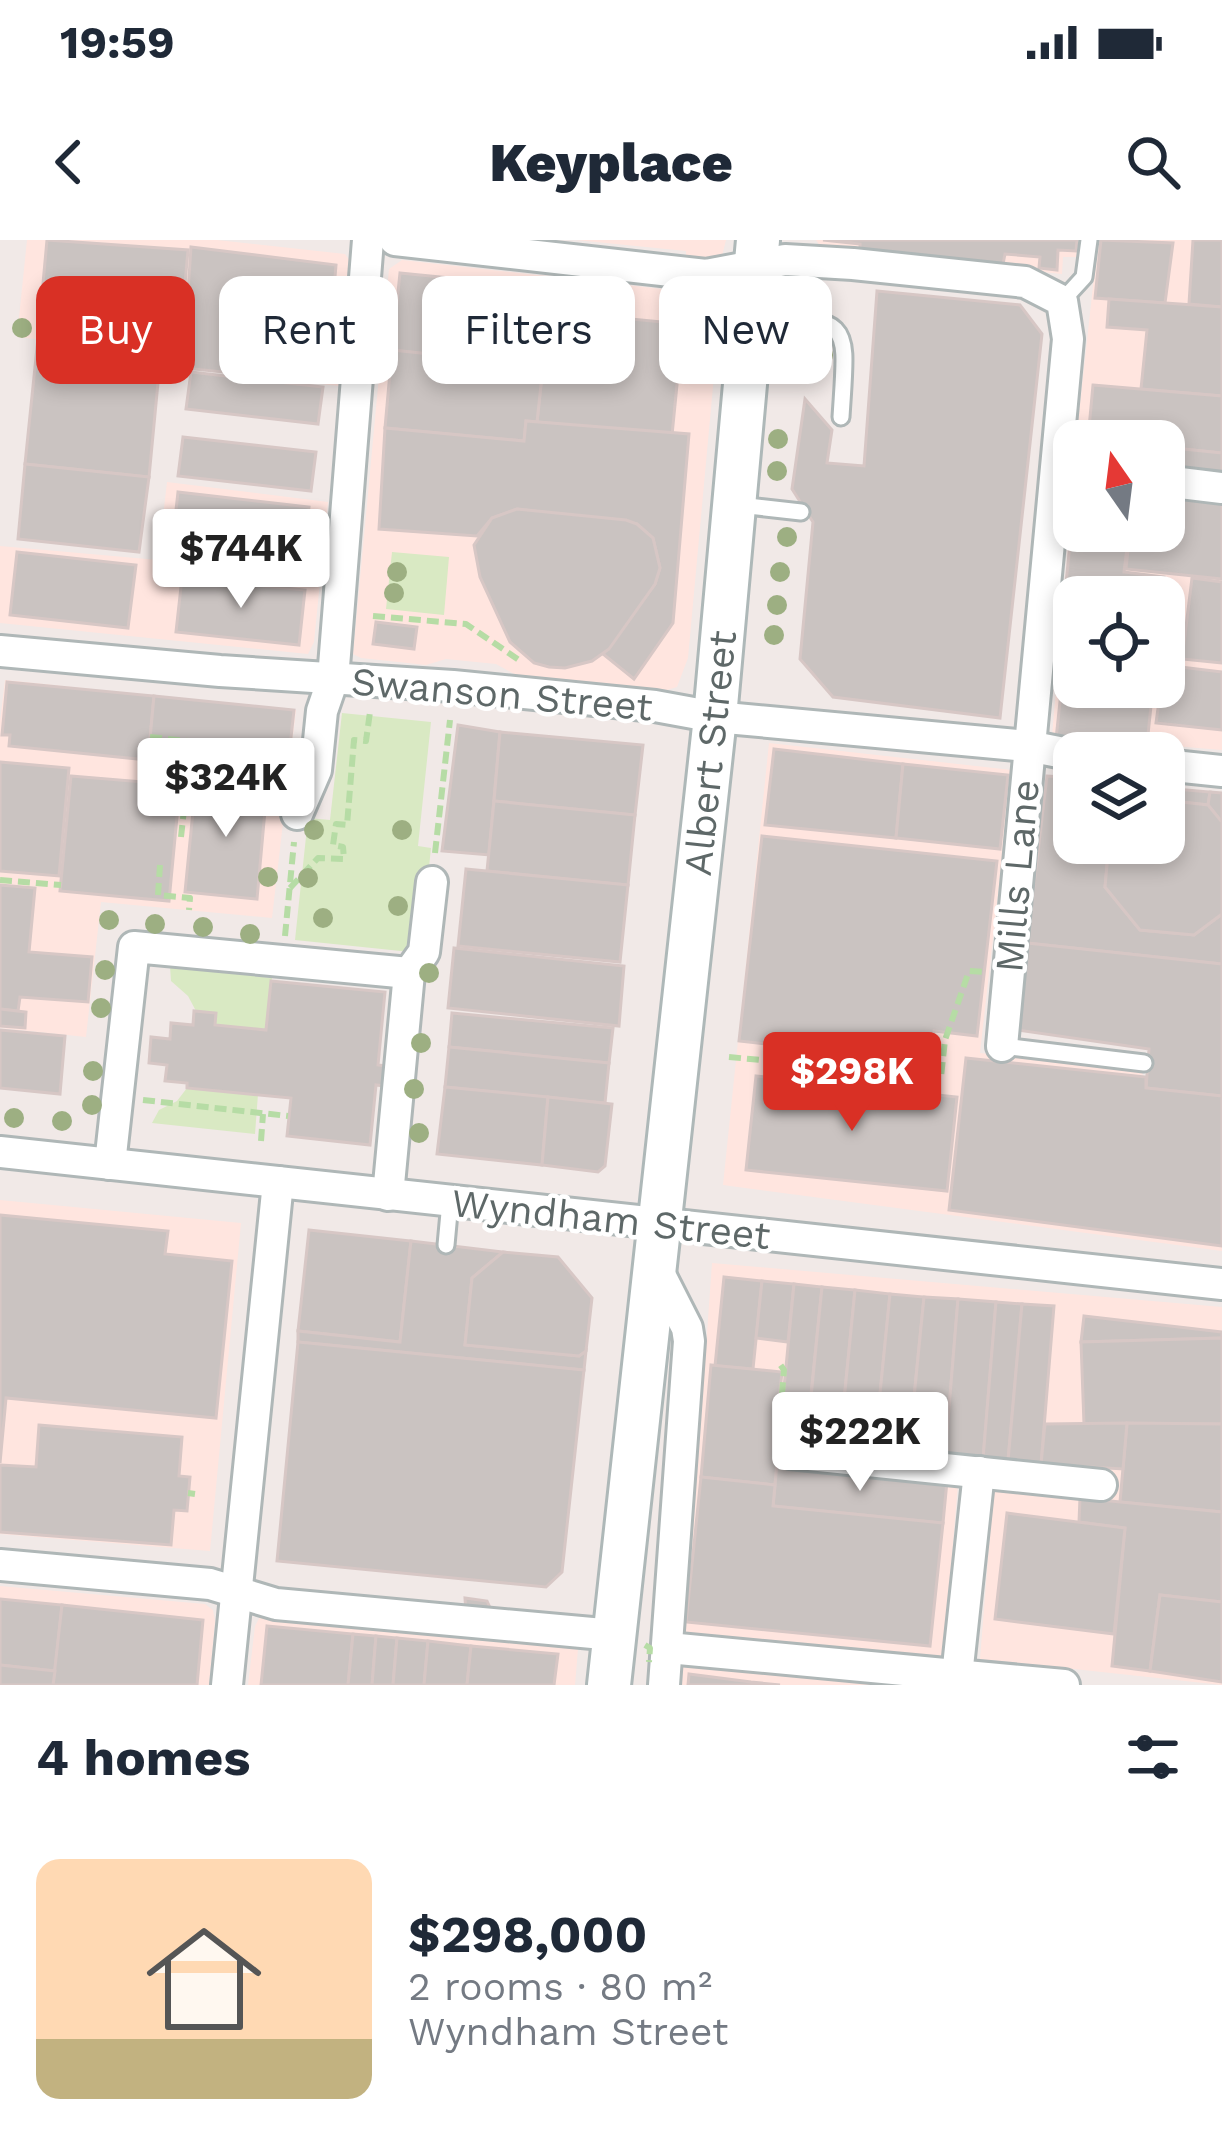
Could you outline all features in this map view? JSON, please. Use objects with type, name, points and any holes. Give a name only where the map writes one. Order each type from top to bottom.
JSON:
[{"type":"street","points":[[297,814],[311,785],[322,712],[333,679],[368,240]]},
{"type":"street","points":[[395,240],[706,275],[757,253],[785,260],[1025,282],[1062,301]]},
{"type":"street","name":"Mills Lane","points":[[1002,1046],[1068,339],[1062,301]]},
{"type":"street","name":"Albert Street","points":[[609,1685],[648,1655],[657,1245],[747,384]]},
{"type":"street","points":[[1185,484],[1222,488]]},
{"type":"street","name":"Swanson Street","points":[[0,651],[638,704],[715,717],[1053,751]]},
{"type":"street","points":[[1185,768],[1222,771]]},
{"type":"street","points":[[388,1195],[410,974],[424,952],[432,881]]},
{"type":"street","points":[[110,1164],[134,947],[410,974]]},
{"type":"street","name":"Wyndham Street","points":[[0,1152],[450,1202],[657,1245],[1222,1284]]},
{"type":"street","points":[[227,1685],[278,1183]]},
{"type":"street","points":[[784,1446],[1100,1485]]},
{"type":"street","points":[[956,1679],[979,1472]]},
{"type":"street","points":[[0,1565],[210,1584],[276,1604],[648,1655],[1064,1685]]},
{"type":"lane","points":[[1062,301],[1084,277],[1089,240]]},
{"type":"lane","points":[[832,325],[843,340],[845,355],[842,417]]},
{"type":"lane","points":[[736,504],[801,512]]},
{"type":"lane","points":[[1002,1046],[1144,1063]]},
{"type":"lane","points":[[446,1245],[450,1202]]},
{"type":"path","points":[[373,616],[466,624],[519,660]]},
{"type":"path","points":[[290,888],[318,858],[344,859],[344,847],[333,845],[336,824],[347,825],[354,740],[366,741],[370,712]]},
{"type":"path","points":[[436,850],[450,720]]},
{"type":"path","points":[[150,737],[317,755]]},
{"type":"path","points":[[181,837],[188,773]]},
{"type":"path","points":[[285,939],[297,814]]},
{"type":"path","points":[[160,866],[158,895],[190,898],[189,910]]},
{"type":"path","points":[[0,880],[61,885]]},
{"type":"path","points":[[729,1057],[940,1077],[945,1040],[969,971]]},
{"type":"path","points":[[117,1098],[288,1117]]},
{"type":"path","points":[[261,1141],[263,1114]]},
{"type":"path","points":[[779,1364],[784,1370],[784,1446]]},
{"type":"shaded area","points":[[27,240],[217,240],[345,254],[350,261],[349,276],[219,276],[219,372],[195,370],[195,276],[36,276],[36,339],[17,337]]},
{"type":"shaded area","points":[[576,240],[726,240],[721,260],[686,262],[686,251]]},
{"type":"shaded area","points":[[816,240],[1081,240],[1080,257],[1063,257],[1062,274],[822,249]]},
{"type":"shaded area","points":[[1098,240],[1222,240],[1222,483],[1185,456],[1185,420],[1078,420]]},
{"type":"shaded area","points":[[402,260],[545,276],[422,276],[422,384],[635,384],[635,286],[659,289],[659,384],[713,384],[688,658],[677,687],[667,690],[516,675],[496,664],[446,659],[426,665],[353,654],[378,384],[398,384],[398,276],[388,276],[389,269]]},
{"type":"shaded area","points":[[167,482],[328,502],[314,642],[308,654],[0,623],[0,546],[158,560]]},
{"type":"shaded area","points":[[1222,493],[1222,750],[1185,747],[1185,732],[1053,732],[1052,736],[1054,708],[1185,708],[1185,576],[1066,576],[1068,552],[1185,552],[1185,517]]},
{"type":"shaded area","points":[[5,680],[296,710],[272,918],[101,902],[86,1037],[0,1028],[0,721]]},
{"type":"shaded area","points":[[769,743],[1012,770],[980,1053],[1143,1071],[1141,1090],[1222,1100],[1222,1251],[723,1185]]},
{"type":"shaded area","points":[[0,1200],[241,1223],[210,1551],[0,1534]]},
{"type":"shaded area","points":[[712,1263],[1222,1307],[1222,1685],[980,1659],[994,1484],[1110,1492],[1110,1473],[784,1447],[959,1472],[943,1662],[685,1642]]},
{"type":"shaded area","points":[[0,1586],[205,1604],[213,1610],[215,1621],[209,1685],[0,1685]]},
{"type":"shaded area","points":[[262,1613],[579,1637],[575,1685],[248,1685],[255,1626]]},
{"type":"shaded area","points":[[681,1662],[907,1685],[674,1685]]},
{"type":"green space","points":[[392,552],[449,557],[444,615],[386,609]]},
{"type":"green space","points":[[342,713],[431,722],[418,846],[431,848],[420,953],[295,940],[308,818],[330,820]]},
{"type":"green space","points":[[170,966],[272,978],[266,1030],[215,1025],[216,1014],[196,1011],[171,981]]},
{"type":"green space","points":[[187,1088],[258,1094],[255,1134],[152,1123],[159,1110],[177,1101]]},
{"type":"building","points":[[47,240],[188,250],[186,276],[44,276]]},
{"type":"building","points":[[823,240],[1077,240],[1076,251],[1058,250],[1057,270],[1039,268],[1040,257],[1005,254],[1003,264],[860,249],[860,244]]},
{"type":"building","points":[[1101,240],[1173,243],[1165,303],[1095,298]]},
{"type":"building","points":[[1193,240],[1222,240],[1222,307],[1189,304]]},
{"type":"building","points":[[191,247],[336,265],[335,276],[219,276],[219,372],[195,369],[195,276],[189,276]]},
{"type":"building","points":[[400,273],[430,276],[422,276],[422,353],[398,351]]},
{"type":"building","points":[[877,291],[1020,305],[1042,334],[1000,718],[833,697],[800,659],[813,522],[792,489],[805,399],[832,430],[827,463],[864,466]]},
{"type":"building","points":[[1109,299],[1222,307],[1222,396],[1141,389],[1147,330],[1107,327]]},
{"type":"building","points":[[635,319],[659,322],[659,384],[677,384],[672,435],[537,422],[541,384],[635,384]]},
{"type":"building","points":[[398,351],[422,353],[422,384],[541,384],[537,422],[526,421],[524,441],[385,428],[389,384],[398,384]]},
{"type":"building","points":[[36,357],[36,384],[158,384],[149,477],[25,464]]},
{"type":"building","points":[[195,372],[219,375],[219,384],[323,387],[318,424],[186,409]]},
{"type":"building","points":[[1093,385],[1222,396],[1222,453],[1185,449],[1185,420],[1090,420]]},
{"type":"building","points":[[526,421],[689,434],[673,623],[634,679],[603,654],[655,584],[660,568],[653,538],[637,524],[517,509],[492,518],[477,536],[379,529],[385,428],[524,441]]},
{"type":"building","points":[[183,437],[316,452],[311,491],[178,476]]},
{"type":"building","points":[[1185,449],[1222,453],[1222,479],[1185,475]]},
{"type":"building","points":[[25,464],[149,477],[139,552],[18,539]]},
{"type":"building","points":[[178,492],[309,507],[302,562],[172,546]]},
{"type":"building","points":[[1185,494],[1222,498],[1222,579],[1126,569],[1128,552],[1185,552]]},
{"type":"building","points":[[517,509],[626,520],[653,538],[660,568],[655,584],[609,649],[592,661],[549,667],[534,663],[510,642],[480,577],[474,545],[492,518]]},
{"type":"building","points":[[17,552],[136,565],[128,628],[10,615]]},
{"type":"building","points":[[1069,552],[1126,552],[1124,572],[1156,576],[1067,576]]},
{"type":"building","points":[[182,578],[305,590],[299,645],[176,632]]},
{"type":"building","points":[[1192,578],[1222,582],[1222,663],[1185,659]]},
{"type":"building","points":[[376,622],[417,627],[414,649],[373,644]]},
{"type":"building","points":[[1185,668],[1222,672],[1222,730],[1156,723],[1158,708],[1185,708]]},
{"type":"building","points":[[7,682],[154,696],[148,760],[9,746],[10,735],[2,735]]},
{"type":"building","points":[[154,696],[294,710],[287,774],[148,760]]},
{"type":"building","points":[[1059,708],[1151,708],[1148,732],[1057,732]]},
{"type":"building","points":[[458,725],[500,732],[489,855],[442,851]]},
{"type":"building","points":[[500,732],[643,745],[635,815],[494,801]]},
{"type":"building","points":[[774,749],[903,764],[896,838],[765,825]]},
{"type":"building","points":[[0,762],[69,768],[59,876],[0,871]]},
{"type":"building","points":[[903,764],[1008,775],[1000,849],[896,838]]},
{"type":"building","points":[[71,776],[180,785],[169,901],[60,891]]},
{"type":"building","points":[[1047,776],[1053,776],[1053,864],[1107,864],[1105,887],[1140,930],[1194,935],[1222,914],[1222,964],[1027,943]]},
{"type":"building","points":[[196,781],[267,788],[257,899],[185,892]]},
{"type":"building","points":[[1185,790],[1210,792],[1208,805],[1185,802]]},
{"type":"building","points":[[1210,792],[1222,793],[1222,822],[1208,805]]},
{"type":"building","points":[[494,801],[635,815],[628,885],[487,871]]},
{"type":"building","points":[[1185,802],[1208,805],[1222,822],[1222,914],[1194,935],[1140,930],[1105,887],[1107,864],[1185,864]]},
{"type":"building","points":[[762,836],[997,861],[977,1036],[934,1031],[930,1062],[739,1041]]},
{"type":"building","points":[[466,869],[628,885],[620,962],[458,946]]},
{"type":"building","points":[[0,885],[35,888],[29,952],[92,957],[88,1002],[20,997],[18,1011],[0,1009]]},
{"type":"building","points":[[1027,943],[1222,964],[1222,1096],[1146,1088],[1149,1049],[1017,1030]]},
{"type":"building","points":[[454,948],[624,966],[619,1026],[448,1008]]},
{"type":"building","points":[[271,981],[385,992],[378,1065],[387,1066],[385,1086],[376,1085],[370,1145],[287,1136],[291,1098],[187,1088],[187,1083],[165,1081],[167,1065],[149,1063],[151,1037],[170,1039],[171,1023],[193,1025],[194,1011],[216,1013],[215,1025],[266,1030]]},
{"type":"building","points":[[0,1009],[26,1012],[25,1028],[0,1026]]},
{"type":"building","points":[[452,1013],[613,1028],[609,1063],[449,1047]]},
{"type":"building","points":[[0,1030],[65,1036],[60,1094],[0,1088]]},
{"type":"building","points":[[449,1047],[609,1063],[605,1103],[445,1087]]},
{"type":"building","points":[[966,1058],[1146,1077],[1146,1088],[1222,1096],[1222,1246],[949,1210]]},
{"type":"building","points":[[756,1076],[957,1097],[947,1191],[746,1170]]},
{"type":"building","points":[[445,1087],[548,1097],[542,1165],[437,1154]]},
{"type":"building","points":[[548,1097],[612,1104],[605,1166],[598,1172],[542,1165]]},
{"type":"building","points":[[0,1215],[168,1231],[165,1254],[232,1261],[216,1418],[6,1398],[0,1463]]},
{"type":"building","points":[[309,1230],[411,1241],[400,1342],[298,1331]]},
{"type":"building","points":[[411,1241],[503,1252],[472,1278],[465,1345],[579,1356],[586,1351],[584,1370],[298,1342],[298,1331],[400,1342]]},
{"type":"building","points":[[503,1252],[558,1257],[592,1298],[586,1351],[579,1356],[465,1345],[472,1278]]},
{"type":"building","points":[[724,1277],[762,1281],[753,1369],[715,1366]]},
{"type":"building","points":[[762,1281],[794,1284],[788,1342],[756,1338]]},
{"type":"building","points":[[794,1284],[822,1287],[806,1443],[779,1440]]},
{"type":"building","points":[[822,1287],[855,1290],[842,1420],[809,1417]]},
{"type":"building","points":[[855,1290],[890,1294],[877,1425],[842,1421]]},
{"type":"building","points":[[890,1294],[924,1297],[909,1447],[875,1443]]},
{"type":"building","points":[[924,1297],[958,1299],[947,1432],[911,1428]]},
{"type":"building","points":[[958,1299],[996,1302],[983,1459],[945,1457]]},
{"type":"building","points":[[996,1302],[1022,1304],[1008,1461],[983,1459]]},
{"type":"building","points":[[1022,1304],[1054,1306],[1041,1464],[1008,1461]]},
{"type":"building","points":[[1084,1316],[1222,1332],[1222,1338],[1081,1342]]},
{"type":"building","points":[[1222,1338],[1222,1424],[1084,1424],[1081,1342]]},
{"type":"building","points":[[298,1342],[584,1370],[562,1572],[546,1587],[277,1561]]},
{"type":"building","points":[[711,1365],[782,1372],[775,1485],[701,1477]]},
{"type":"building","points":[[1127,1423],[1222,1424],[1222,1512],[1120,1502]]},
{"type":"building","points":[[1127,1423],[1123,1469],[1041,1464],[1045,1424]]},
{"type":"building","points":[[39,1425],[182,1437],[179,1476],[190,1477],[187,1511],[174,1510],[171,1545],[0,1532],[0,1465],[36,1467]]},
{"type":"building","points":[[777,1464],[947,1481],[943,1523],[773,1506]]},
{"type":"building","points":[[701,1477],[775,1485],[773,1506],[943,1523],[930,1646],[686,1622]]},
{"type":"building","points":[[1080,1498],[1222,1512],[1222,1602],[1160,1595],[1150,1671],[1112,1666],[1125,1528],[1079,1522]]},
{"type":"building","points":[[1007,1513],[1125,1528],[1114,1634],[995,1619]]},
{"type":"building","points":[[1160,1595],[1222,1602],[1222,1682],[1150,1671]]},
{"type":"building","points":[[465,1598],[487,1601],[492,1612],[466,1614]]},
{"type":"building","points":[[0,1599],[62,1605],[55,1671],[0,1665]]},
{"type":"building","points":[[62,1605],[203,1620],[197,1685],[53,1685]]},
{"type":"building","points":[[267,1626],[353,1634],[348,1685],[261,1685]]},
{"type":"building","points":[[353,1634],[376,1636],[372,1685],[348,1685]]},
{"type":"building","points":[[376,1636],[397,1638],[393,1685],[372,1685]]},
{"type":"building","points":[[397,1638],[428,1641],[424,1685],[393,1685]]},
{"type":"building","points":[[428,1641],[471,1646],[467,1685],[424,1685]]},
{"type":"building","points":[[471,1646],[558,1654],[554,1685],[467,1685]]},
{"type":"building","points":[[0,1665],[55,1671],[53,1685],[0,1685]]},
{"type":"building","points":[[689,1674],[751,1682],[780,1685],[688,1685]]}]
